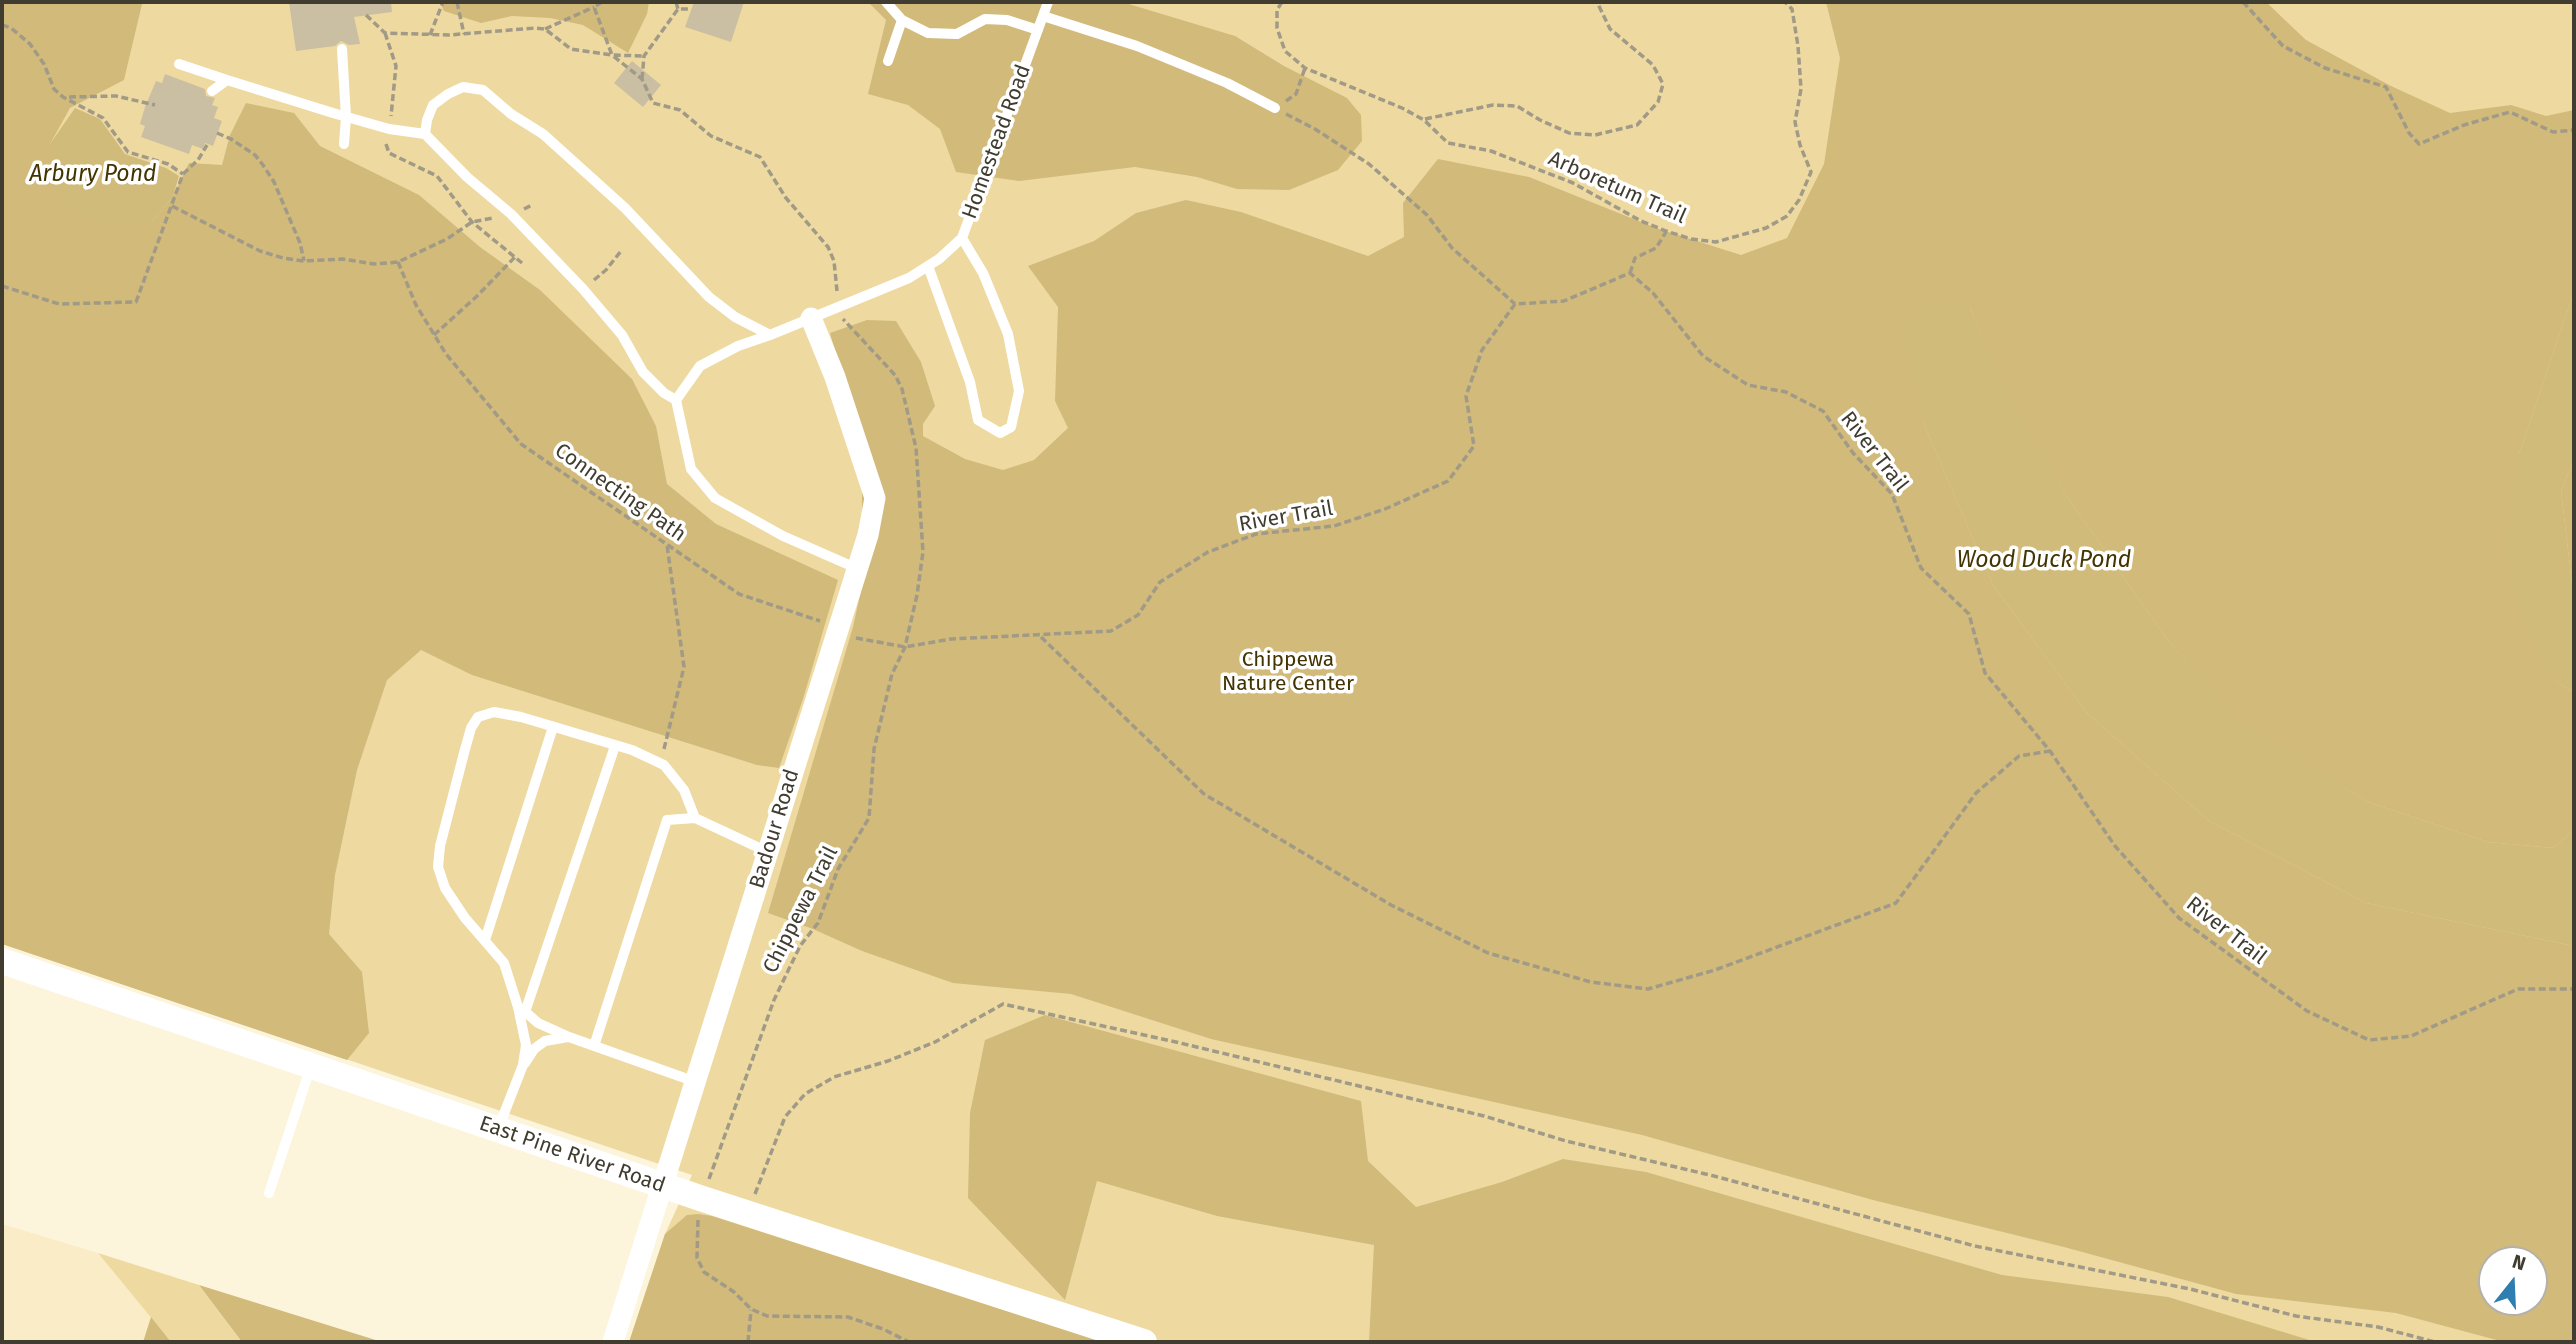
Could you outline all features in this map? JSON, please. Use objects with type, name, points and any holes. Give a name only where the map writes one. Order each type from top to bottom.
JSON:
[{"type":"street","name":"Badour Road","points":[[613,1342],[868,535],[875,498],[835,377],[811,318]]},
{"type":"street","name":"East Pine River Road","points":[[2,961],[663,1185],[1144,1342]]},
{"type":"lane","points":[[886,2],[902,20],[928,33],[957,34],[985,19],[1007,20],[1038,30]]},
{"type":"lane","name":"Homestead Road","points":[[676,400],[700,366],[738,346],[909,278],[962,238],[1048,2]]},
{"type":"lane","points":[[1043,16],[1138,46],[1227,83],[1275,108]]},
{"type":"lane","points":[[888,61],[902,20]]},
{"type":"lane","points":[[342,49],[346,117],[344,144]]},
{"type":"lane","points":[[179,64],[346,117],[425,134],[467,177],[511,214],[583,289],[622,335],[643,372],[664,393],[676,400],[691,469],[715,499],[783,537],[856,568]]},
{"type":"lane","points":[[212,91],[227,80]]},
{"type":"lane","points":[[425,134],[433,105],[463,87],[484,90],[511,114],[543,134],[625,208],[709,297],[735,317],[770,335]]},
{"type":"lane","points":[[928,266],[970,382],[978,420],[1000,433],[1011,427],[1019,391],[1008,334],[983,273],[962,238]]},
{"type":"lane","points":[[498,1129],[523,1065],[526,1045],[522,1009],[504,963],[465,918],[445,888],[438,867],[440,846],[471,727],[478,717],[494,712],[615,746],[664,765],[684,790],[695,818]]},
{"type":"lane","points":[[485,940],[554,727]]},
{"type":"lane","points":[[522,1009],[615,746]]},
{"type":"lane","points":[[594,1046],[667,820],[695,818],[768,852]]},
{"type":"lane","points":[[522,1009],[538,1023],[569,1037],[696,1082]]},
{"type":"lane","points":[[523,1065],[534,1049],[545,1041],[569,1037]]},
{"type":"lane","points":[[269,1193],[311,1066]]},
{"type":"path","points":[[430,35],[443,2]]},
{"type":"path","points":[[457,2],[464,34]]},
{"type":"path","points":[[366,15],[385,33],[464,34],[545,29],[602,2]]},
{"type":"path","points":[[676,2],[678,9]]},
{"type":"path","points":[[1424,120],[1493,104],[1517,106],[1569,133],[1595,135],[1637,125],[1658,102],[1663,84],[1653,65],[1610,29],[1597,2]]},
{"type":"path","name":"Arboretum Trail","points":[[1281,4],[1277,10],[1277,28],[1285,51],[1305,68],[1402,108],[1424,120],[1448,143],[1491,151],[1573,183],[1641,221],[1691,239],[1716,242],[1766,228],[1787,216],[1799,200],[1811,172],[1800,145],[1796,122],[1801,89],[1798,46],[1792,9],[1785,2]]},
{"type":"path","points":[[2244,2],[2284,46],[2325,68],[2386,87],[2409,132],[2419,144],[2464,125],[2510,112],[2553,132],[2574,130]]},
{"type":"path","points":[[594,7],[612,55],[642,79],[644,56],[678,9]]},
{"type":"path","points":[[678,9],[691,9]]},
{"type":"path","points":[[2,25],[30,44],[44,64],[54,89],[63,97],[103,118],[128,152],[168,164],[183,174]]},
{"type":"path","points":[[545,29],[571,50],[644,56]]},
{"type":"path","points":[[1305,68],[1296,94],[1275,108],[1315,129],[1370,164],[1427,215],[1452,248],[1515,304],[1564,301],[1630,273],[1635,258],[1656,248],[1666,231]]},
{"type":"path","points":[[63,97],[116,96],[155,105]]},
{"type":"path","points":[[217,133],[255,155],[274,182],[300,243],[304,261]]},
{"type":"path","points":[[2,285],[59,304],[136,302],[183,174],[198,160],[207,145]]},
{"type":"path","points":[[172,206],[260,251],[304,261],[343,259],[373,264],[398,262],[446,239],[472,222]]},
{"type":"path","points":[[583,289],[606,270],[621,251]]},
{"type":"path","points":[[434,335],[515,257]]},
{"type":"path","name":"Connecting Path","points":[[398,262],[416,305],[446,354],[521,444],[739,594],[811,617],[861,640],[905,647]]},
{"type":"path","name":"River Trail","points":[[1630,273],[1653,293],[1703,356],[1748,385],[1786,391],[1823,411],[1853,453],[1892,494],[1921,568],[1969,614],[1985,673],[2050,751],[2115,846],[2179,918],[2307,1011],[2369,1040],[2411,1036],[2518,989],[2574,989]]},
{"type":"path","name":"River Trail","points":[[905,647],[951,639],[1111,631],[1138,615],[1160,582],[1208,552],[1256,534],[1334,526],[1385,509],[1448,481],[1474,446],[1466,396],[1482,350],[1515,304]]},
{"type":"path","points":[[659,763],[674,715],[684,667],[667,545]]},
{"type":"path","points":[[1040,636],[1204,794],[1391,905],[1488,953],[1591,982],[1648,989],[1715,970],[1896,903],[1976,793],[2019,757],[2050,751]]},
{"type":"path","name":"Chippewa Trail","points":[[707,1185],[774,1000],[800,946],[818,923],[838,869],[869,818],[874,749],[892,674],[905,647]]},
{"type":"path","points":[[748,1213],[766,1160],[785,1117],[805,1094],[834,1077],[888,1061],[935,1042],[1003,1004],[1176,1042],[1484,1116],[1566,1141],[1975,1246],[2190,1289],[2296,1316],[2378,1327],[2435,1342]]},
{"type":"path","points":[[698,1214],[697,1258],[704,1272],[734,1292],[751,1309],[767,1316],[848,1317],[883,1329],[909,1342]]},
{"type":"path","points":[[748,1342],[751,1309]]},
{"type":"shaded area","points":[[2,1224],[98,1253],[151,1317],[143,1342],[2,1342]]},
{"type":"green space","name":"Chippewa Nature Center","points":[[2,2],[2574,2],[2574,1342],[629,1342],[665,1234],[692,1175],[2,944]]},
{"type":"green space","points":[[2,2],[145,2],[142,4],[124,80],[70,108],[50,144],[151,223],[173,196],[189,163],[222,165],[230,135],[246,103],[294,113],[320,146],[419,195],[480,247],[540,290],[632,379],[656,426],[667,484],[716,524],[838,580],[803,699],[779,768],[757,765],[472,675],[421,650],[387,680],[357,770],[335,875],[329,934],[362,972],[369,1033],[347,1060],[2,944]]},
{"type":"green space","points":[[440,2],[649,2],[647,14],[628,53],[583,25],[550,18],[512,16],[481,23],[444,11]]},
{"type":"green space","points":[[868,2],[1122,2],[1235,36],[1284,66],[1347,98],[1361,115],[1362,141],[1338,170],[1289,190],[1237,189],[1197,177],[1135,167],[1019,181],[956,172],[940,129],[908,105],[868,94],[886,20]]},
{"type":"green space","points":[[1826,2],[2266,2],[2306,40],[2391,86],[2450,113],[2511,105],[2546,116],[2574,110],[2574,292],[2519,454],[2556,681],[2574,693],[2574,830],[2553,848],[2488,842],[2368,802],[2235,719],[2167,639],[2070,501],[2012,405],[1970,308],[1923,422],[1993,585],[2087,713],[2209,821],[2366,903],[2574,946],[2574,1342],[2504,1342],[2396,1313],[2236,1294],[2064,1247],[1873,1200],[1642,1135],[1211,1039],[1071,994],[953,983],[862,951],[768,913],[853,627],[862,586],[862,492],[842,374],[830,333],[867,320],[896,321],[921,362],[935,406],[923,424],[923,436],[965,459],[1003,470],[1034,460],[1068,428],[1055,401],[1058,307],[1028,266],[1094,241],[1136,213],[1186,200],[1241,212],[1368,256],[1404,237],[1403,203],[1438,159],[1529,177],[1656,228],[1741,255],[1787,238],[1824,164],[1840,58]]},
{"type":"green space","points":[[2574,460],[2574,601],[2561,490]]},
{"type":"green space","points":[[1045,1015],[1361,1101],[1368,1161],[1416,1207],[1502,1182],[1563,1159],[1646,1172],[2002,1275],[2168,1297],[2316,1342],[1369,1342],[1374,1245],[1217,1216],[1097,1181],[1065,1300],[968,1198],[970,1113],[985,1040]]},
{"type":"green space","points":[[687,1215],[712,1216],[1103,1342],[629,1342],[665,1234]]},
{"type":"green space","points":[[98,1253],[199,1285],[242,1342],[171,1342]]},
{"type":"green space","points":[[199,1285],[382,1342],[242,1342]]},
{"type":"green space","points":[[151,1317],[171,1342],[143,1342]]},
{"type":"water","name":"Arbury Pond","points":[[75,108],[100,119],[125,154],[166,168],[179,176],[173,196],[151,223],[117,227],[86,218],[57,193],[50,144]]},
{"type":"water","points":[[2574,292],[2574,460],[2561,490],[2574,601],[2574,693],[2556,681],[2522,618],[2503,545],[2519,454]]},
{"type":"water","name":"Wood Duck Pond","points":[[1933,296],[1970,308],[2013,405],[2070,501],[2167,639],[2235,718],[2368,802],[2488,842],[2553,848],[2574,830],[2574,946],[2366,903],[2209,821],[2087,713],[1993,585],[1923,422],[1899,327]]},
{"type":"building","points":[[289,2],[391,2],[392,12],[354,17],[360,44],[349,45],[341,41],[335,46],[296,51]]},
{"type":"building","points":[[694,2],[744,2],[731,42],[685,27]]},
{"type":"building","points":[[632,61],[661,85],[643,107],[614,83]]},
{"type":"building","points":[[165,74],[205,89],[206,96],[215,98],[212,105],[218,107],[214,118],[222,121],[213,146],[205,143],[203,149],[192,145],[189,154],[141,137],[145,126],[140,124],[145,107],[156,81],[162,83]]}]
